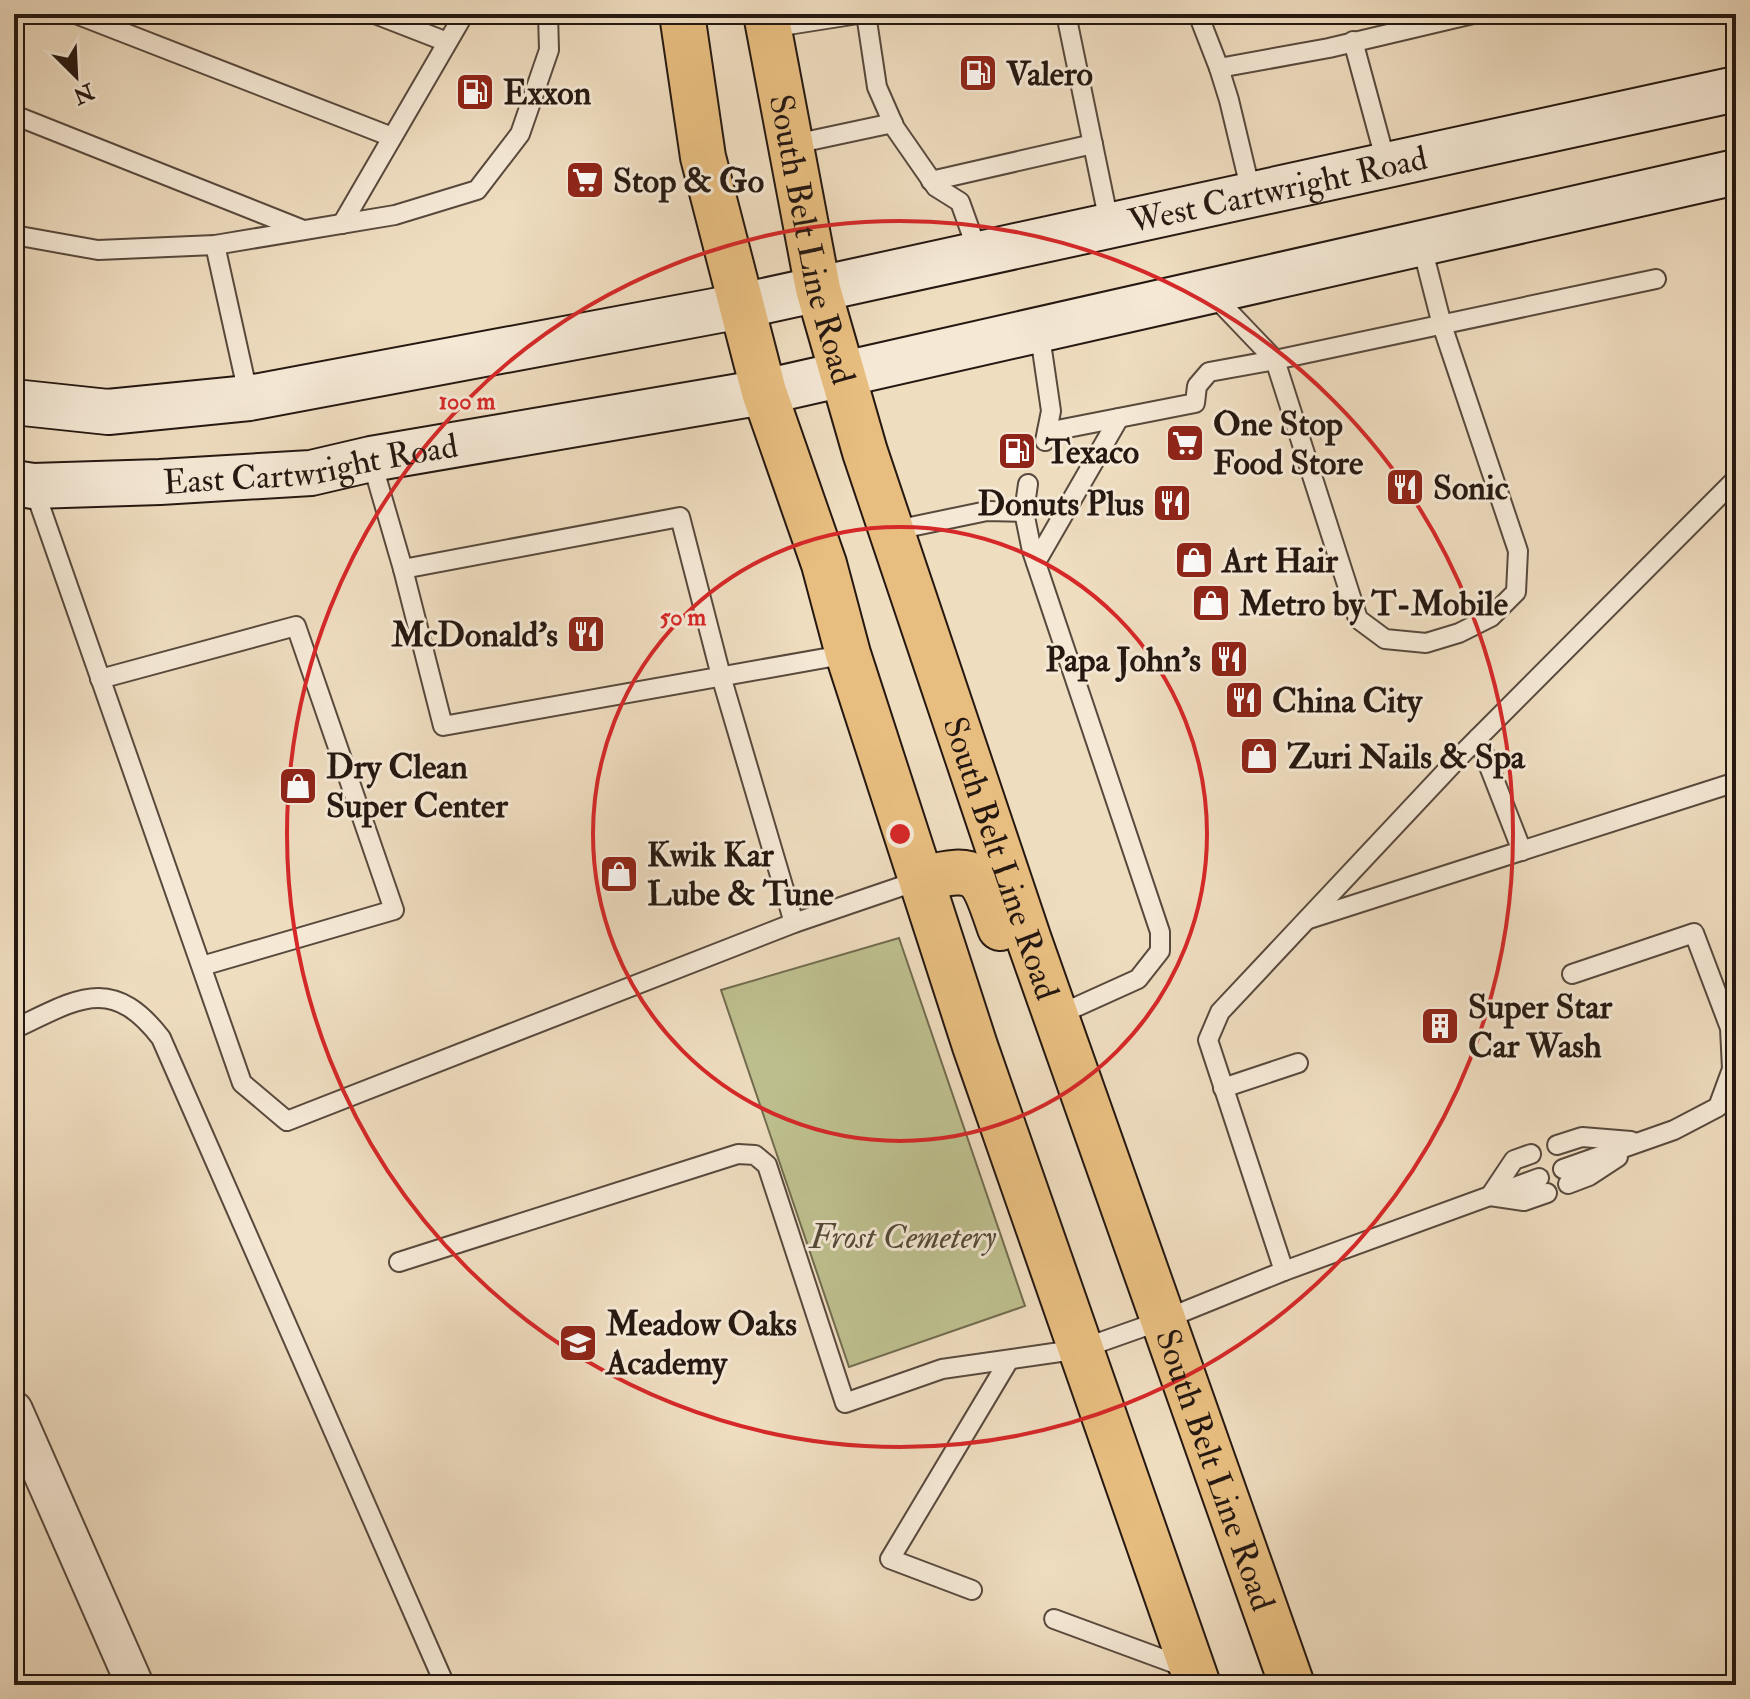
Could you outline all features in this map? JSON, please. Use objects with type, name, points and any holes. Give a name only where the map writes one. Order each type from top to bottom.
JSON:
[{"type":"main road","points":[[682,14],[703,157],[764,392],[824,564],[848,654],[975,1046],[1196,1678]]},
{"type":"main road","name":"South Belt Line Road","points":[[767,21],[818,289],[1046,1020],[1047,1049],[1083,1093],[1292,1685]]},
{"type":"main road","name":"West Cartwright Road","points":[[818,289],[1736,89]]},
{"type":"main road","points":[[842,374],[1736,172]]},
{"type":"main road","name":"East Cartwright Road","points":[[14,402],[108,412],[249,398],[818,289]]},
{"type":"main road","name":"East Cartwright Road","points":[[23,484],[160,482],[311,473],[371,459],[764,392],[842,374]]},
{"type":"main road","points":[[923,879],[952,871],[972,873],[985,886],[1046,1020]]},
{"type":"street","points":[[14,1410],[135,1685]]},
{"type":"lane","points":[[76,14],[392,137]]},
{"type":"lane","points":[[375,14],[447,42]]},
{"type":"lane","points":[[342,224],[464,14]]},
{"type":"lane","points":[[14,235],[98,250],[215,245],[395,215],[477,190],[520,134],[549,50],[548,14]]},
{"type":"lane","points":[[767,21],[858,14]]},
{"type":"lane","points":[[866,14],[877,87],[893,123],[936,187],[960,202],[979,255]]},
{"type":"lane","points":[[1066,14],[1110,227]]},
{"type":"lane","points":[[1198,14],[1229,100],[1252,196]]},
{"type":"lane","points":[[1219,68],[1473,14]]},
{"type":"lane","points":[[1735,14],[1736,21]]},
{"type":"lane","points":[[1353,41],[1387,166]]},
{"type":"lane","points":[[14,115],[303,230]]},
{"type":"lane","points":[[790,145],[893,123]]},
{"type":"lane","points":[[931,181],[1093,144]]},
{"type":"lane","points":[[1210,291],[1275,360],[1358,619],[1385,639],[1426,643],[1459,633],[1491,617],[1516,592],[1518,551],[1442,325],[1421,243]]},
{"type":"lane","points":[[215,245],[249,398]]},
{"type":"lane","points":[[1039,329],[1051,411],[1046,437],[1195,403],[1197,386],[1209,372],[1656,279]]},
{"type":"lane","points":[[1036,562],[1119,418]]},
{"type":"lane","points":[[371,459],[443,726],[848,654]]},
{"type":"lane","points":[[1284,1271],[1208,1040],[1220,1012],[1478,738],[1736,479]]},
{"type":"lane","points":[[23,484],[100,679],[242,1083],[287,1121],[794,923],[923,879]]},
{"type":"lane","points":[[1028,484],[1024,512],[1036,562],[1160,932],[1160,951],[1138,979],[1046,1020]]},
{"type":"lane","points":[[891,531],[987,511],[1024,512]]},
{"type":"lane","points":[[403,569],[680,517],[721,676],[794,923]]},
{"type":"lane","points":[[100,679],[296,626],[394,910],[202,966]]},
{"type":"lane","points":[[1478,738],[1522,851]]},
{"type":"lane","points":[[1306,920],[1736,782]]},
{"type":"lane","points":[[1566,1177],[1589,1176],[1641,1142],[1674,1130],[1718,1107],[1732,1069],[1730,1028],[1694,933],[1572,974]]},
{"type":"lane","points":[[14,1029],[80,998],[118,999],[144,1016],[161,1038],[445,1685]]},
{"type":"lane","points":[[1223,1088],[1298,1063]]},
{"type":"lane","points":[[1557,1145],[1582,1137],[1641,1142]]},
{"type":"lane","points":[[399,1262],[738,1154],[755,1155],[767,1165],[845,1403],[942,1369],[1081,1349],[1490,1196],[1524,1201],[1543,1186]]},
{"type":"lane","points":[[1490,1196],[1514,1160],[1531,1154]]},
{"type":"lane","points":[[972,1590],[890,1559],[1009,1360]]},
{"type":"lane","points":[[1054,1619],[1196,1678]]},
{"type":"green space","name":"Frost Cemetery","points":[[899,938],[1025,1306],[849,1367],[721,990]]},
{"type":"place","name":"Valero","points":[[978,73]]},
{"type":"place","name":"Exxon","points":[[475,92]]},
{"type":"place","name":"Stop & Go","points":[[585,180]]},
{"type":"place","name":"One Stop Food Store","points":[[1185,443]]},
{"type":"place","name":"Texaco","points":[[1017,451]]},
{"type":"place","name":"Sonic","points":[[1405,487]]},
{"type":"place","name":"Donuts Plus","points":[[1172,503]]},
{"type":"place","name":"Art Hair","points":[[1194,560]]},
{"type":"place","name":"Metro by T-Mobile","points":[[1211,603]]},
{"type":"place","name":"McDonald's","points":[[586,634]]},
{"type":"place","name":"Papa John's","points":[[1229,659]]},
{"type":"place","name":"China City","points":[[1244,700]]},
{"type":"place","name":"Zuri Nails & Spa","points":[[1259,756]]},
{"type":"place","name":"Dry Clean Super Center","points":[[298,786]]},
{"type":"place","name":"Kwik Kar Lube & Tune","points":[[619,874]]},
{"type":"place","name":"Super Star Car Wash","points":[[1440,1026]]},
{"type":"place","name":"Meadow Oaks Academy","points":[[578,1343]]}]
